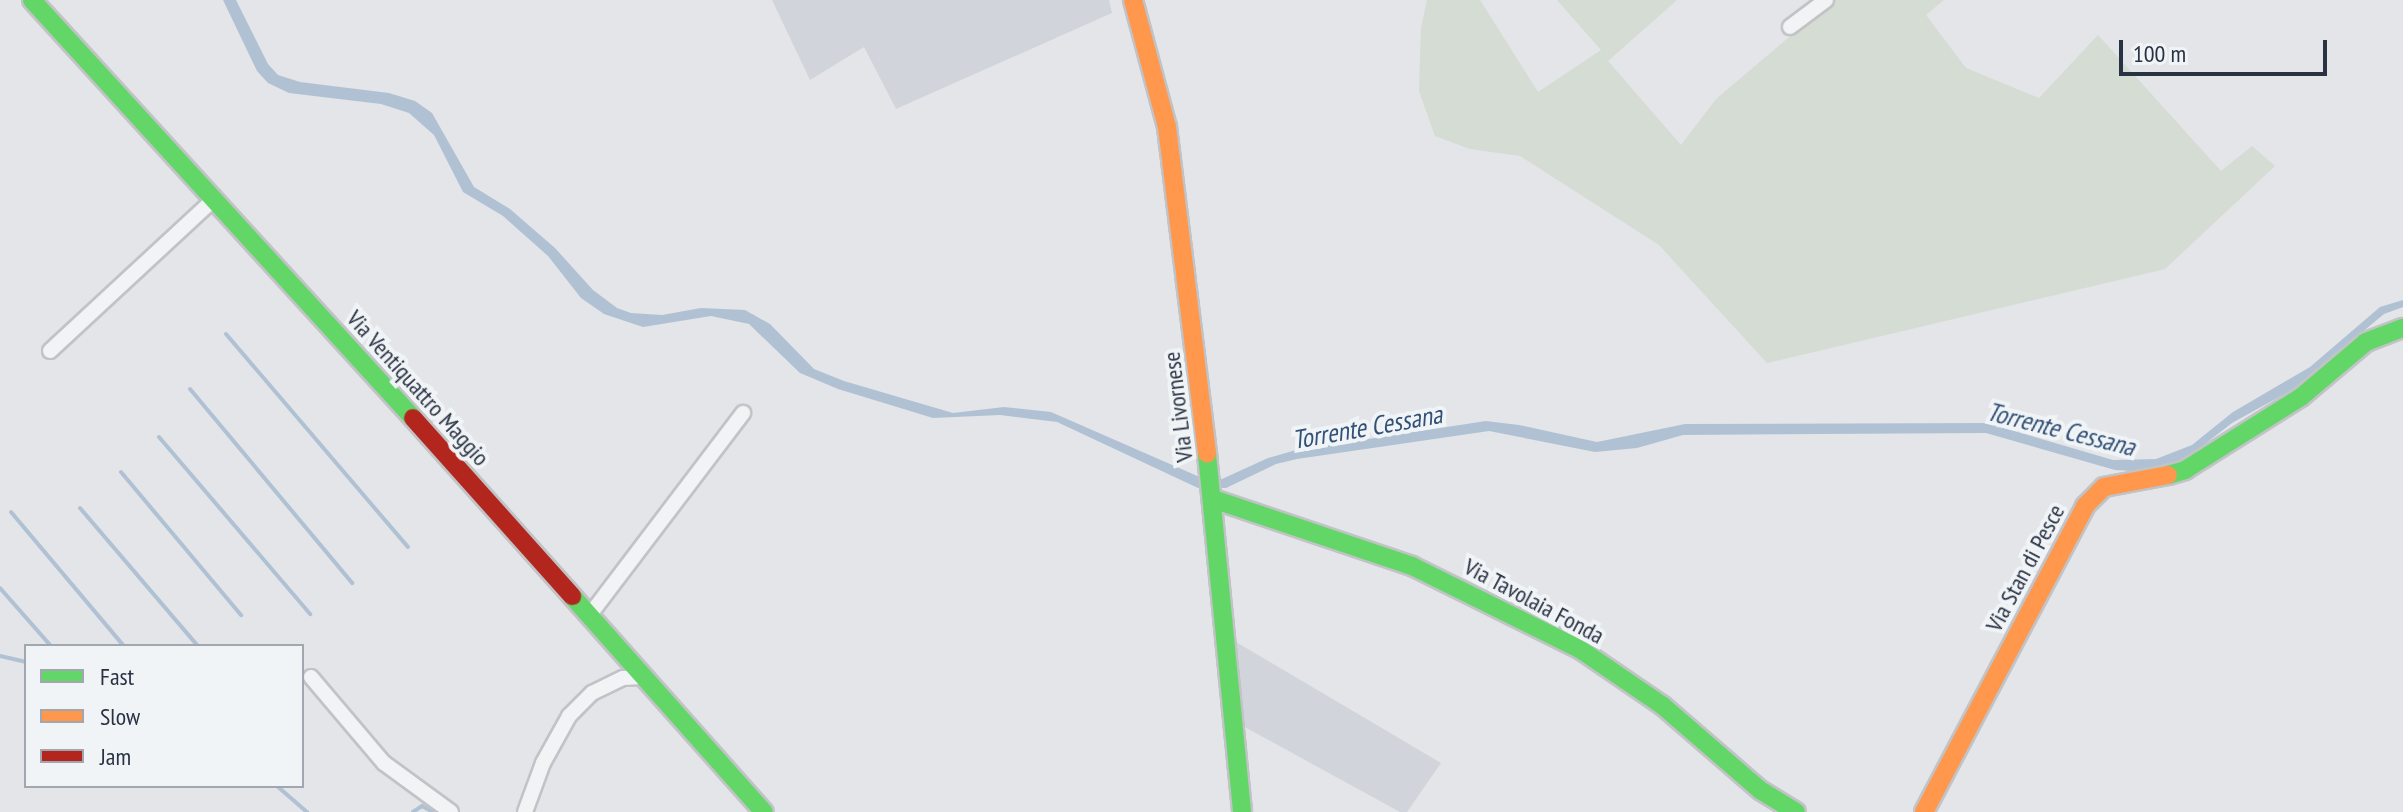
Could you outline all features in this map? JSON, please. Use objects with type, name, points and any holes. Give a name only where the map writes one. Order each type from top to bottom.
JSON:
[{"type":"street","name":"Via Ventiquattro Maggio","points":[[32,0],[451,459],[764,812]]},
{"type":"street","name":"Via Livornese","points":[[1133,0],[1167,127],[1209,467],[1242,812]]},
{"type":"street","points":[[1790,27],[1826,0]]},
{"type":"street","points":[[50,351],[213,200]]},
{"type":"street","name":"Via Stan di Pesce","points":[[1924,812],[2085,506],[2104,487],[2153,480],[2185,470],[2301,397],[2366,342],[2403,328]]},
{"type":"street","points":[[589,616],[743,413]]},
{"type":"street","name":"Via Tavolaia Fonda","points":[[1212,497],[1412,566],[1581,650],[1663,706],[1760,790],[1796,812]]},
{"type":"street","points":[[311,677],[384,763],[451,812]]},
{"type":"street","points":[[525,812],[543,763],[569,716],[592,693],[623,678],[642,677]]},
{"type":"shaded area","points":[[772,0],[1109,0],[1112,13],[896,109],[864,47],[810,80]]},
{"type":"shaded area","points":[[1427,0],[1480,0],[1538,92],[1601,50],[1557,0],[1677,0],[1608,61],[1681,145],[1716,99],[1833,0],[1944,0],[1926,15],[1966,68],[2039,98],[2098,35],[2221,171],[2252,146],[2275,166],[2165,269],[1767,363],[1659,245],[1520,156],[1470,149],[1435,136],[1419,91],[1421,28]]},
{"type":"shaded area","points":[[1236,642],[1441,763],[1407,812],[1400,812],[1241,725]]},
{"type":"water","points":[[223,0],[236,0],[268,64],[278,75],[300,82],[389,93],[415,101],[432,113],[474,187],[510,209],[555,248],[593,290],[617,308],[631,313],[662,315],[701,308],[745,310],[770,324],[814,369],[844,381],[953,413],[1004,407],[1051,412],[1202,478],[1222,479],[1268,458],[1296,450],[1486,421],[1597,442],[1685,424],[1987,423],[2113,460],[2156,459],[2192,445],[2233,412],[2310,367],[2380,307],[2403,300],[2403,307],[2384,314],[2295,388],[2232,423],[2187,458],[2149,472],[2115,470],[1986,433],[1683,435],[1637,448],[1595,452],[1489,431],[1297,459],[1276,464],[1226,488],[1198,488],[1057,422],[1000,415],[933,418],[838,389],[800,373],[749,324],[711,316],[643,327],[604,314],[581,298],[548,256],[503,216],[463,192],[434,135],[409,113],[381,104],[289,93],[268,83],[257,71]]},
{"type":"waterway","points":[[226,334],[408,547]]},
{"type":"waterway","points":[[190,389],[352,583]]},
{"type":"waterway","points":[[159,437],[310,614]]},
{"type":"waterway","points":[[121,472],[241,615]]},
{"type":"waterway","points":[[80,508],[196,644]]},
{"type":"waterway","points":[[11,512],[122,644]]},
{"type":"waterway","points":[[0,588],[49,644]]},
{"type":"waterway","points":[[0,656],[24,662]]},
{"type":"waterway","points":[[279,788],[307,812]]},
{"type":"waterway","points":[[413,812],[422,806],[433,812]]},
{"type":"traffic: fast","points":[[32,0],[413,418]]},
{"type":"traffic: fast","points":[[2168,475],[2185,470],[2301,397],[2366,342],[2403,328]]},
{"type":"traffic: fast","points":[[1207,454],[1242,812]]},
{"type":"traffic: fast","points":[[1213,499],[1412,566],[1581,650],[1663,706],[1760,790],[1796,812]]},
{"type":"traffic: fast","points":[[572,596],[764,812]]},
{"type":"traffic: slow","points":[[1133,0],[1167,127],[1207,454]]},
{"type":"traffic: slow","points":[[1924,812],[2085,506],[2104,487],[2168,475]]},
{"type":"traffic: jam","points":[[413,418],[572,596]]},
{"type":"water label","name":"Torrente Cessana","points":[[1367,427]]},
{"type":"water label","name":"Torrente Cessana","points":[[2061,429]]}]
